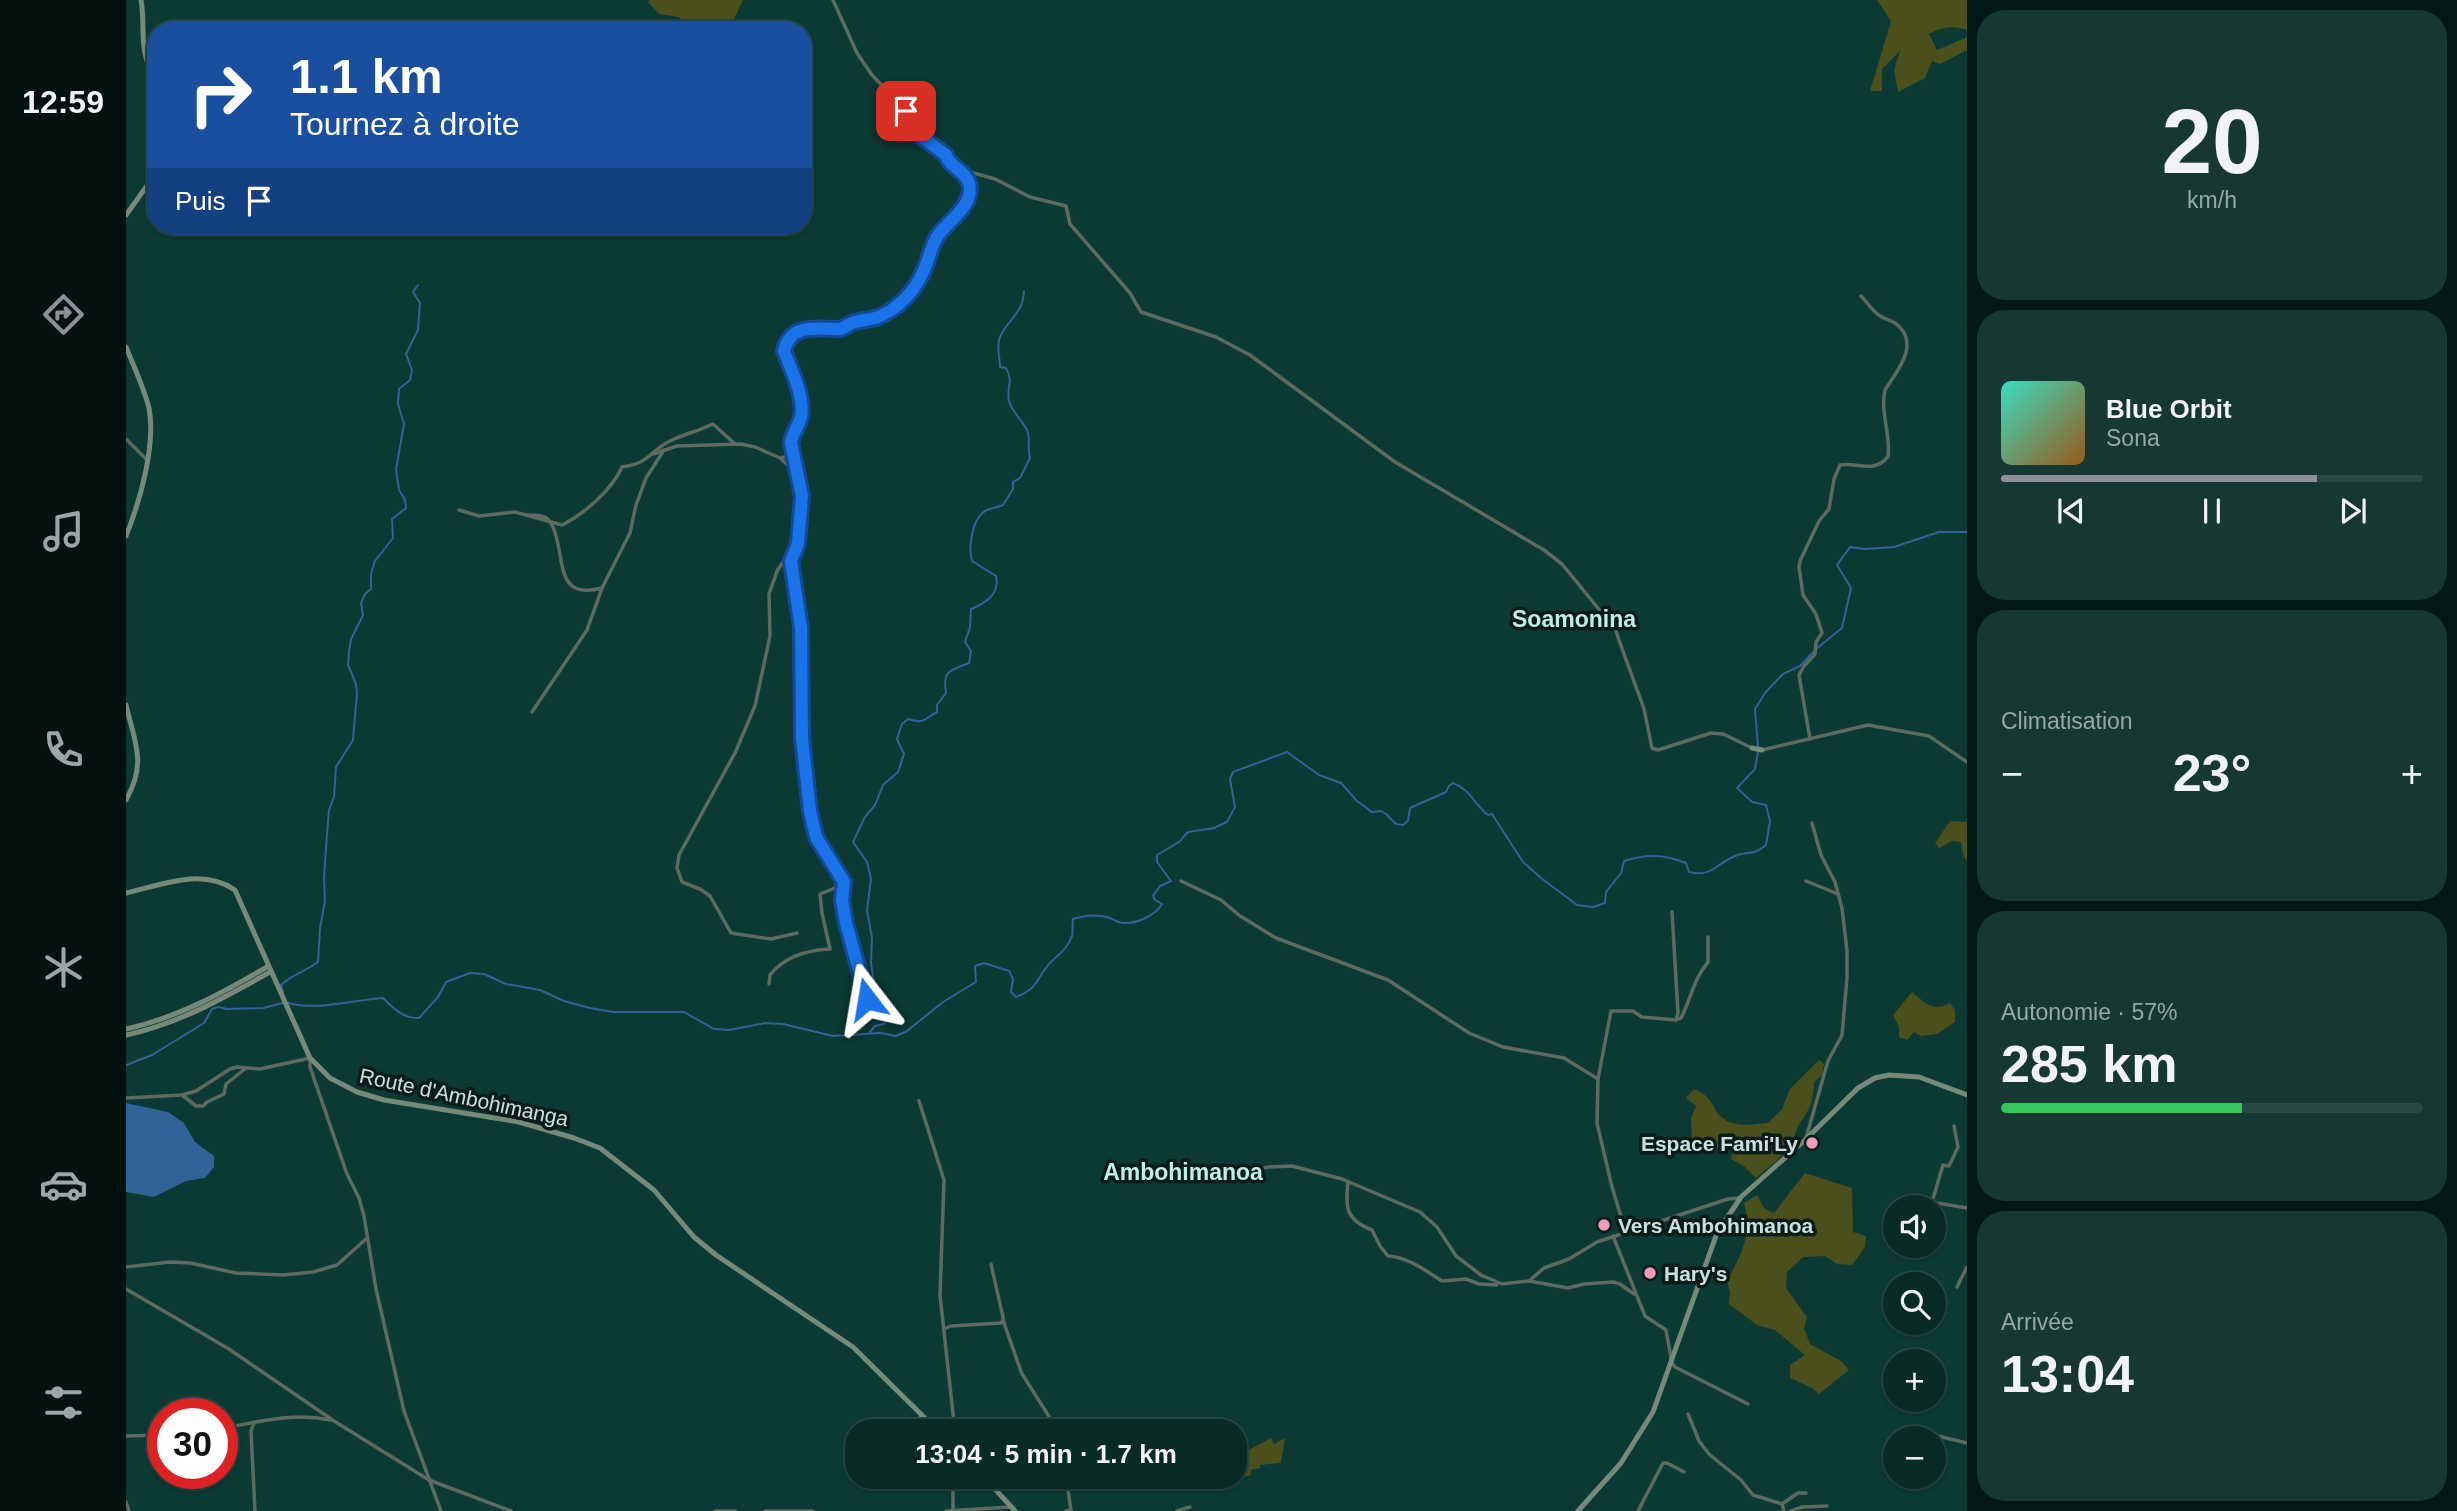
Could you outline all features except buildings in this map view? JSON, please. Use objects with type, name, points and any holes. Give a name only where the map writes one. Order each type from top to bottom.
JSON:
[{"type":"street","points":[[141,0],[143,45],[147,60]]},
{"type":"street","points":[[833,0],[848,35],[868,69],[906,111],[915,132],[970,172],[988,176],[1017,192],[1064,205],[1070,225],[1130,293],[1141,312],[1216,337],[1250,355],[1395,462],[1544,550],[1562,564],[1615,629],[1633,674],[1654,750],[1711,733],[1723,734],[1762,750],[1868,725],[1930,736],[1967,762]]},
{"type":"street","points":[[867,999],[846,923],[842,900],[844,882],[816,837],[810,811],[802,738],[801,628],[791,561],[799,538],[802,496],[792,436],[801,420],[802,411],[784,351],[789,339],[807,329],[843,328],[877,317],[906,298],[923,272],[937,237],[959,213],[969,193],[970,184],[966,177],[947,161],[946,155]]},
{"type":"street","points":[[126,215],[147,186]]},
{"type":"street","points":[[1810,739],[1799,675],[1815,654],[1816,642],[1822,633],[1816,614],[1803,595],[1800,561],[1819,521],[1829,509],[1834,478],[1840,465],[1869,467],[1878,465],[1888,457],[1888,429],[1883,396],[1907,353],[1906,340],[1900,328],[1879,315],[1861,296]]},
{"type":"street","points":[[126,347],[148,408],[150,431],[139,499],[126,536]]},
{"type":"street","points":[[652,455],[656,449],[674,439],[713,424],[735,444]]},
{"type":"street","points":[[126,439],[146,459]]},
{"type":"street","points":[[551,523],[565,524],[601,498],[622,467],[642,463],[652,455],[677,446],[735,444],[755,447],[780,458],[797,474]]},
{"type":"street","points":[[780,458],[785,457],[792,447]]},
{"type":"street","points":[[532,712],[587,630],[603,587],[627,540],[646,478],[664,450]]},
{"type":"street","points":[[459,510],[479,516],[515,512],[544,517],[551,523],[556,534],[564,574],[569,582],[580,591],[603,587]]},
{"type":"street","points":[[796,933],[772,939],[731,933],[710,896],[682,882],[677,868],[679,855],[735,753],[755,706],[770,636],[769,594],[777,571],[799,538]]},
{"type":"street","points":[[126,705],[138,755],[138,770],[126,800]]},
{"type":"street","points":[[1805,1140],[1828,1061],[1840,1041],[1844,1019],[1847,951],[1845,922],[1835,882],[1821,855],[1812,823]]},
{"type":"street","points":[[769,984],[770,975],[782,963],[810,950],[831,949],[820,894],[835,888],[839,875]]},
{"type":"street","name":"Route d'Ambohimanga","points":[[126,893],[157,883],[185,879],[207,879],[226,883],[235,890],[310,1058],[330,1079],[357,1092],[397,1102],[519,1122],[574,1138],[600,1149],[654,1190],[694,1237],[716,1255],[853,1347],[926,1419]]},
{"type":"street","points":[[1181,881],[1221,900],[1240,916],[1276,938],[1388,980],[1469,1033],[1503,1047],[1564,1058],[1598,1079]]},
{"type":"street","points":[[1805,881],[1838,894]]},
{"type":"street","points":[[1672,912],[1678,1013],[1676,1020]]},
{"type":"street","points":[[1626,1233],[1597,1123],[1598,1079],[1611,1011],[1633,1011],[1642,1017],[1676,1020],[1681,1018],[1694,992],[1699,972],[1708,962],[1708,937]]},
{"type":"street","points":[[126,1029],[165,1019],[269,970]]},
{"type":"street","points":[[126,1035],[167,1024],[227,997],[269,970]]},
{"type":"street","points":[[126,1098],[182,1095],[196,1091],[230,1069],[260,1069],[310,1058],[313,1077],[347,1174],[359,1198],[376,1289],[404,1411],[441,1511]]},
{"type":"street","points":[[182,1095],[196,1106],[204,1106],[224,1094],[226,1084],[245,1069]]},
{"type":"street","points":[[1578,1511],[1621,1463],[1653,1412],[1717,1233],[1741,1198],[1858,1088],[1884,1075],[1919,1077],[1967,1095]]},
{"type":"street","points":[[919,1101],[944,1180],[940,1295],[954,1419]]},
{"type":"street","points":[[1954,1126],[1958,1147],[1950,1166],[1943,1165],[1932,1202],[1967,1208]]},
{"type":"street","points":[[1188,1173],[1202,1179],[1269,1167],[1292,1166],[1348,1182],[1420,1212],[1437,1227],[1456,1256],[1480,1275],[1502,1284],[1529,1281],[1568,1288],[1613,1282],[1620,1283],[1636,1296]]},
{"type":"street","points":[[1348,1182],[1349,1214],[1357,1224],[1372,1230],[1388,1256],[1400,1257],[1405,1262],[1427,1269],[1442,1281],[1466,1279],[1479,1284],[1497,1285]]},
{"type":"street","points":[[1529,1281],[1544,1268],[1569,1259],[1613,1236],[1728,1199],[1741,1198]]},
{"type":"street","points":[[1613,1236],[1647,1318],[1666,1330],[1675,1367],[1748,1404]]},
{"type":"street","points":[[126,1267],[170,1262],[190,1263],[236,1273],[283,1275],[313,1272],[337,1265],[367,1238]]},
{"type":"street","points":[[991,1264],[1004,1320],[1023,1374],[1051,1419]]},
{"type":"street","points":[[1957,1287],[1967,1267]]},
{"type":"street","points":[[126,1289],[229,1349],[334,1421],[429,1480],[511,1511]]},
{"type":"street","points":[[944,1329],[951,1326],[1001,1323],[1004,1320]]},
{"type":"street","points":[[1688,1414],[1699,1441],[1710,1455],[1741,1480],[1753,1495],[1782,1504]]},
{"type":"street","points":[[238,1426],[283,1416],[310,1416],[334,1421]]},
{"type":"street","points":[[254,1423],[251,1431],[255,1511]]},
{"type":"street","points":[[126,1436],[147,1435]]},
{"type":"street","points":[[1946,1438],[1967,1443]]},
{"type":"street","points":[[1638,1511],[1662,1463],[1684,1472]]},
{"type":"street","points":[[953,1489],[953,1511]]},
{"type":"street","points":[[995,1489],[1013,1509]]},
{"type":"street","points":[[1066,1511],[1071,1510],[1068,1489]]},
{"type":"street","points":[[1782,1504],[1798,1493],[1806,1493]]},
{"type":"street","points":[[126,1502],[129,1511]]},
{"type":"street","points":[[1782,1504],[1784,1511]]},
{"type":"street","points":[[1791,1511],[1802,1507],[1827,1506]]},
{"type":"street","points":[[1177,1511],[1190,1507],[1188,1511]]},
{"type":"street","points":[[946,1511],[1013,1509]]},
{"type":"street","points":[[715,1511],[736,1511]]},
{"type":"street","points":[[765,1511],[813,1511]]},
{"type":"green space","points":[[743,0],[733,21],[685,21],[659,14],[648,2]]},
{"type":"green space","points":[[1877,0],[1967,0],[1967,30],[1947,28],[1929,34],[1937,50],[1967,37],[1967,50],[1940,64],[1932,61],[1925,78],[1898,92],[1894,70],[1900,51],[1882,69],[1882,91],[1870,91],[1891,21]]},
{"type":"green space","points":[[1950,821],[1967,822],[1967,861],[1961,842],[1952,841],[1939,848],[1935,843]]},
{"type":"green space","points":[[1912,992],[1934,1007],[1950,1003],[1955,1010],[1955,1022],[1937,1034],[1921,1036],[1914,1032],[1907,1040],[1899,1037],[1899,1027],[1893,1015]]},
{"type":"green space","points":[[1819,1060],[1824,1064],[1822,1075],[1814,1082],[1811,1104],[1798,1125],[1791,1145],[1756,1178],[1745,1167],[1731,1159],[1734,1148],[1708,1148],[1692,1143],[1691,1118],[1696,1106],[1686,1098],[1694,1089],[1706,1096],[1720,1115],[1729,1122],[1746,1125],[1768,1123],[1782,1109],[1790,1089]]},
{"type":"green space","points":[[1805,1173],[1852,1188],[1853,1232],[1866,1236],[1865,1247],[1852,1265],[1837,1264],[1825,1256],[1803,1257],[1787,1272],[1786,1288],[1807,1317],[1804,1328],[1810,1344],[1841,1361],[1849,1370],[1819,1394],[1790,1378],[1790,1365],[1805,1355],[1775,1330],[1757,1325],[1729,1304],[1727,1281],[1744,1244],[1747,1224],[1744,1203],[1757,1195],[1764,1208],[1774,1213]]},
{"type":"green space","points":[[1271,1438],[1274,1444],[1285,1438],[1281,1463],[1260,1465],[1260,1468],[1251,1470],[1251,1475],[1247,1476],[1247,1451]]},
{"type":"water","points":[[126,1103],[168,1112],[184,1123],[195,1142],[214,1156],[214,1167],[205,1178],[186,1181],[154,1197],[126,1192]]},
{"type":"waterway","points":[[283,992],[281,985],[318,962],[325,901],[329,810],[334,797],[336,767],[353,740],[357,693],[348,665],[351,639],[363,615],[361,603],[371,589],[371,574],[375,561],[393,538],[392,519],[406,508],[399,490],[396,469],[404,424],[398,404],[399,389],[410,380],[412,370],[406,354],[418,330],[420,303],[413,292],[418,285]]},
{"type":"waterway","points":[[870,1032],[875,1026],[884,1024],[887,1019],[876,997],[871,963],[872,938],[867,910],[871,879],[867,862],[853,842],[865,817],[875,805],[883,785],[898,772],[904,754],[897,739],[902,724],[908,719],[923,720],[937,712],[937,705],[946,693],[947,675],[969,663],[971,651],[965,642],[970,627],[971,609],[987,601],[996,588],[996,576],[972,561],[971,541],[978,519],[987,510],[1003,505],[1013,489],[1013,482],[1020,478],[1030,458],[1028,434],[1009,401],[1009,377],[1006,368],[1000,367],[998,348],[1003,331],[1021,306],[1024,291]]},
{"type":"waterway","points":[[1758,747],[1755,709],[1765,693],[1783,674],[1800,666],[1842,628],[1851,588],[1837,565],[1850,547],[1894,547],[1939,532],[1967,532]]},
{"type":"waterway","points":[[288,1003],[312,1006],[383,998],[404,1015],[419,1018],[438,997],[446,982],[470,973],[484,974],[506,984],[540,990],[564,1001],[590,1008],[613,1012],[684,1012],[714,1029],[729,1030],[765,1023],[783,1024],[833,1036],[880,1033],[896,1036],[976,982],[975,966],[984,963],[1009,971],[1013,979],[1011,992],[1016,997],[1024,994],[1068,944],[1072,936],[1073,919],[1098,915],[1128,923],[1151,915],[1162,904],[1153,896],[1160,886],[1171,881],[1157,862],[1157,855],[1179,842],[1188,832],[1214,828],[1227,822],[1235,807],[1230,779],[1233,772],[1287,752],[1319,775],[1341,783],[1357,801],[1372,812],[1381,811],[1396,824],[1403,825],[1408,821],[1410,808],[1446,792],[1453,783],[1459,786],[1488,815],[1492,814],[1523,862],[1577,905],[1593,907],[1605,903],[1606,892],[1621,873],[1624,861],[1648,856],[1670,858],[1686,863],[1689,872],[1703,873],[1735,856],[1757,851],[1766,845],[1770,821],[1766,805],[1752,802],[1737,788],[1755,769],[1758,752]]},
{"type":"waterway","points":[[126,1065],[152,1055],[204,1023],[212,1009],[263,1008],[283,1003]]},
{"type":"place","name":"Espace Fami'Ly","points":[[1812,1143]]},
{"type":"place","name":"Vers Ambohimanoa","points":[[1604,1225]]},
{"type":"place","name":"Hary's","points":[[1650,1273]]},
{"type":"district","name":"Soamonina","points":[[1574,619]]},
{"type":"district","name":"Ambohimanoa","points":[[1183,1172]]},
{"type":"route","points":[[867,999],[846,923],[842,900],[844,882],[816,837],[810,811],[802,738],[801,628],[791,561],[798,544],[802,515],[802,496],[791,443],[802,411],[784,351],[789,339],[798,332],[815,327],[837,330],[877,317],[899,304],[923,272],[937,237],[966,203],[970,184],[966,177],[947,161],[946,155],[915,132],[906,111]]}]
